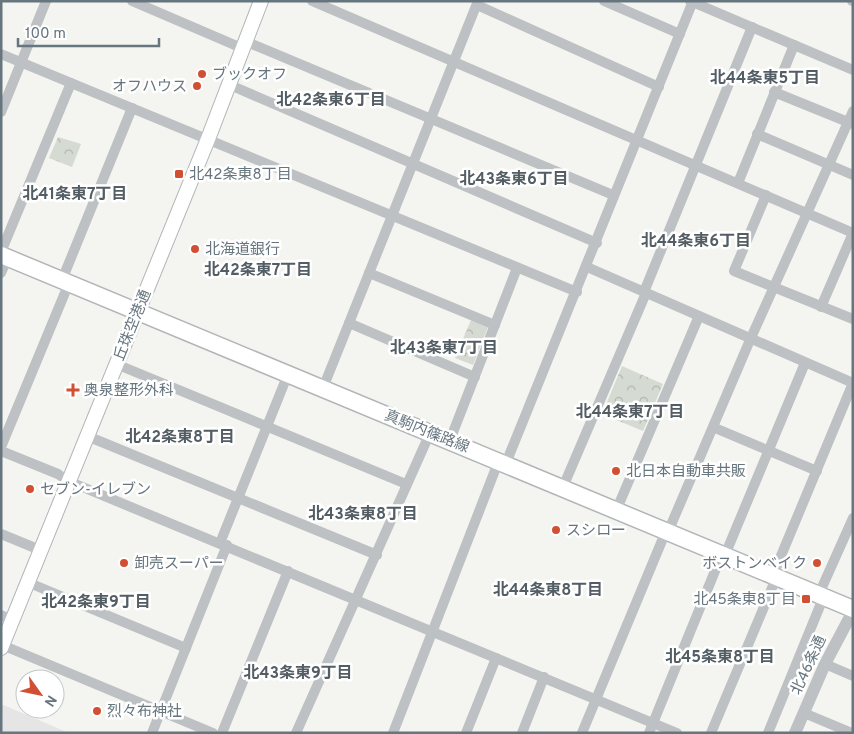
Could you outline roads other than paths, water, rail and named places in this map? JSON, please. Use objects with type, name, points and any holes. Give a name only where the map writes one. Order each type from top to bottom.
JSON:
[{"type":"main road","name":"丘珠空港通","points":[[2,647],[7,617],[27,582],[208,140],[246,45],[261,1]]},
{"type":"main road","name":"真駒内篠路線","points":[[3,255],[563,487],[616,511],[775,575],[853,610]]},
{"type":"street","points":[[1,112],[46,1]]},
{"type":"street","points":[[132,1],[431,119],[613,195]]},
{"type":"street","points":[[312,1],[853,233],[821,307]]},
{"type":"street","points":[[604,1],[680,34]]},
{"type":"street","points":[[393,733],[431,632],[502,462],[587,267],[613,195],[692,2],[853,70]]},
{"type":"street","points":[[323,388],[478,3],[659,86]]},
{"type":"street","points":[[563,487],[645,292],[695,164],[752,27]]},
{"type":"street","points":[[738,183],[794,45]]},
{"type":"street","points":[[1,54],[576,292]]},
{"type":"street","points":[[1,273],[3,255],[71,83]]},
{"type":"street","points":[[230,85],[596,243]]},
{"type":"street","points":[[774,92],[850,123]]},
{"type":"street","points":[[132,108],[1,449],[58,474],[68,481],[596,699],[651,728],[677,733]]},
{"type":"street","points":[[582,733],[750,340],[806,213],[850,123],[853,111]]},
{"type":"street","points":[[757,134],[853,175]]},
{"type":"street","points":[[766,195],[734,271],[853,319]]},
{"type":"street","points":[[587,267],[750,340],[853,383],[711,733]]},
{"type":"street","points":[[450,440],[517,268]]},
{"type":"street","points":[[369,273],[495,325]]},
{"type":"street","points":[[616,511],[699,316]]},
{"type":"street","points":[[349,323],[475,377]]},
{"type":"street","points":[[651,728],[717,566],[725,555],[805,363]]},
{"type":"street","points":[[116,364],[406,484]]},
{"type":"street","points":[[152,733],[186,648],[238,498],[288,374]]},
{"type":"street","points":[[714,428],[818,471]]},
{"type":"street","points":[[296,733],[430,433]]},
{"type":"street","points":[[87,436],[377,555]]},
{"type":"street","points":[[768,733],[853,518]]},
{"type":"street","points":[[1,534],[40,550]]},
{"type":"street","points":[[222,733],[288,571]]},
{"type":"street","points":[[27,582],[186,648]]},
{"type":"street","name":"北46条通","points":[[795,733],[825,664],[853,610]]},
{"type":"street","points":[[2,647],[161,710],[213,733]]},
{"type":"street","points":[[466,733],[496,658]]},
{"type":"street","points":[[825,664],[853,676]]},
{"type":"street","points":[[522,733],[544,677]]},
{"type":"street","points":[[804,712],[852,733]]},
{"type":"place","name":"ブックオフ","points":[[202,74]]},
{"type":"place","name":"オフハウス","points":[[197,86]]},
{"type":"place","name":"北42条東8丁目","points":[[179,174]]},
{"type":"place","name":"北海道銀行","points":[[195,249]]},
{"type":"place","name":"奥泉整形外科","points":[[73,390]]},
{"type":"place","name":"北日本自動車共販","points":[[616,471]]},
{"type":"place","name":"セブン-イレブン","points":[[30,489]]},
{"type":"place","name":"スシロー","points":[[556,530]]},
{"type":"place","name":"卸売スーパー","points":[[124,563]]},
{"type":"place","name":"ボストンベイク","points":[[817,563]]},
{"type":"place","name":"北45条東8丁目","points":[[806,599]]},
{"type":"place","name":"烈々布神社","points":[[97,711]]},
{"type":"district","name":"北44条東5丁目","points":[[765,77]]},
{"type":"district","name":"北42条東6丁目","points":[[331,99]]},
{"type":"district","name":"北43条東6丁目","points":[[514,178]]},
{"type":"district","name":"北41条東7丁目","points":[[75,193]]},
{"type":"district","name":"北44条東6丁目","points":[[696,240]]},
{"type":"district","name":"北42条東7丁目","points":[[258,269]]},
{"type":"district","name":"北43条東7丁目","points":[[444,347]]},
{"type":"district","name":"北44条東7丁目","points":[[630,411]]},
{"type":"district","name":"北42条東8丁目","points":[[180,436]]},
{"type":"district","name":"北43条東8丁目","points":[[363,513]]},
{"type":"district","name":"北44条東8丁目","points":[[548,589]]},
{"type":"district","name":"北42条東9丁目","points":[[96,601]]},
{"type":"district","name":"北45条東8丁目","points":[[720,656]]},
{"type":"district","name":"北43条東9丁目","points":[[298,672]]}]
